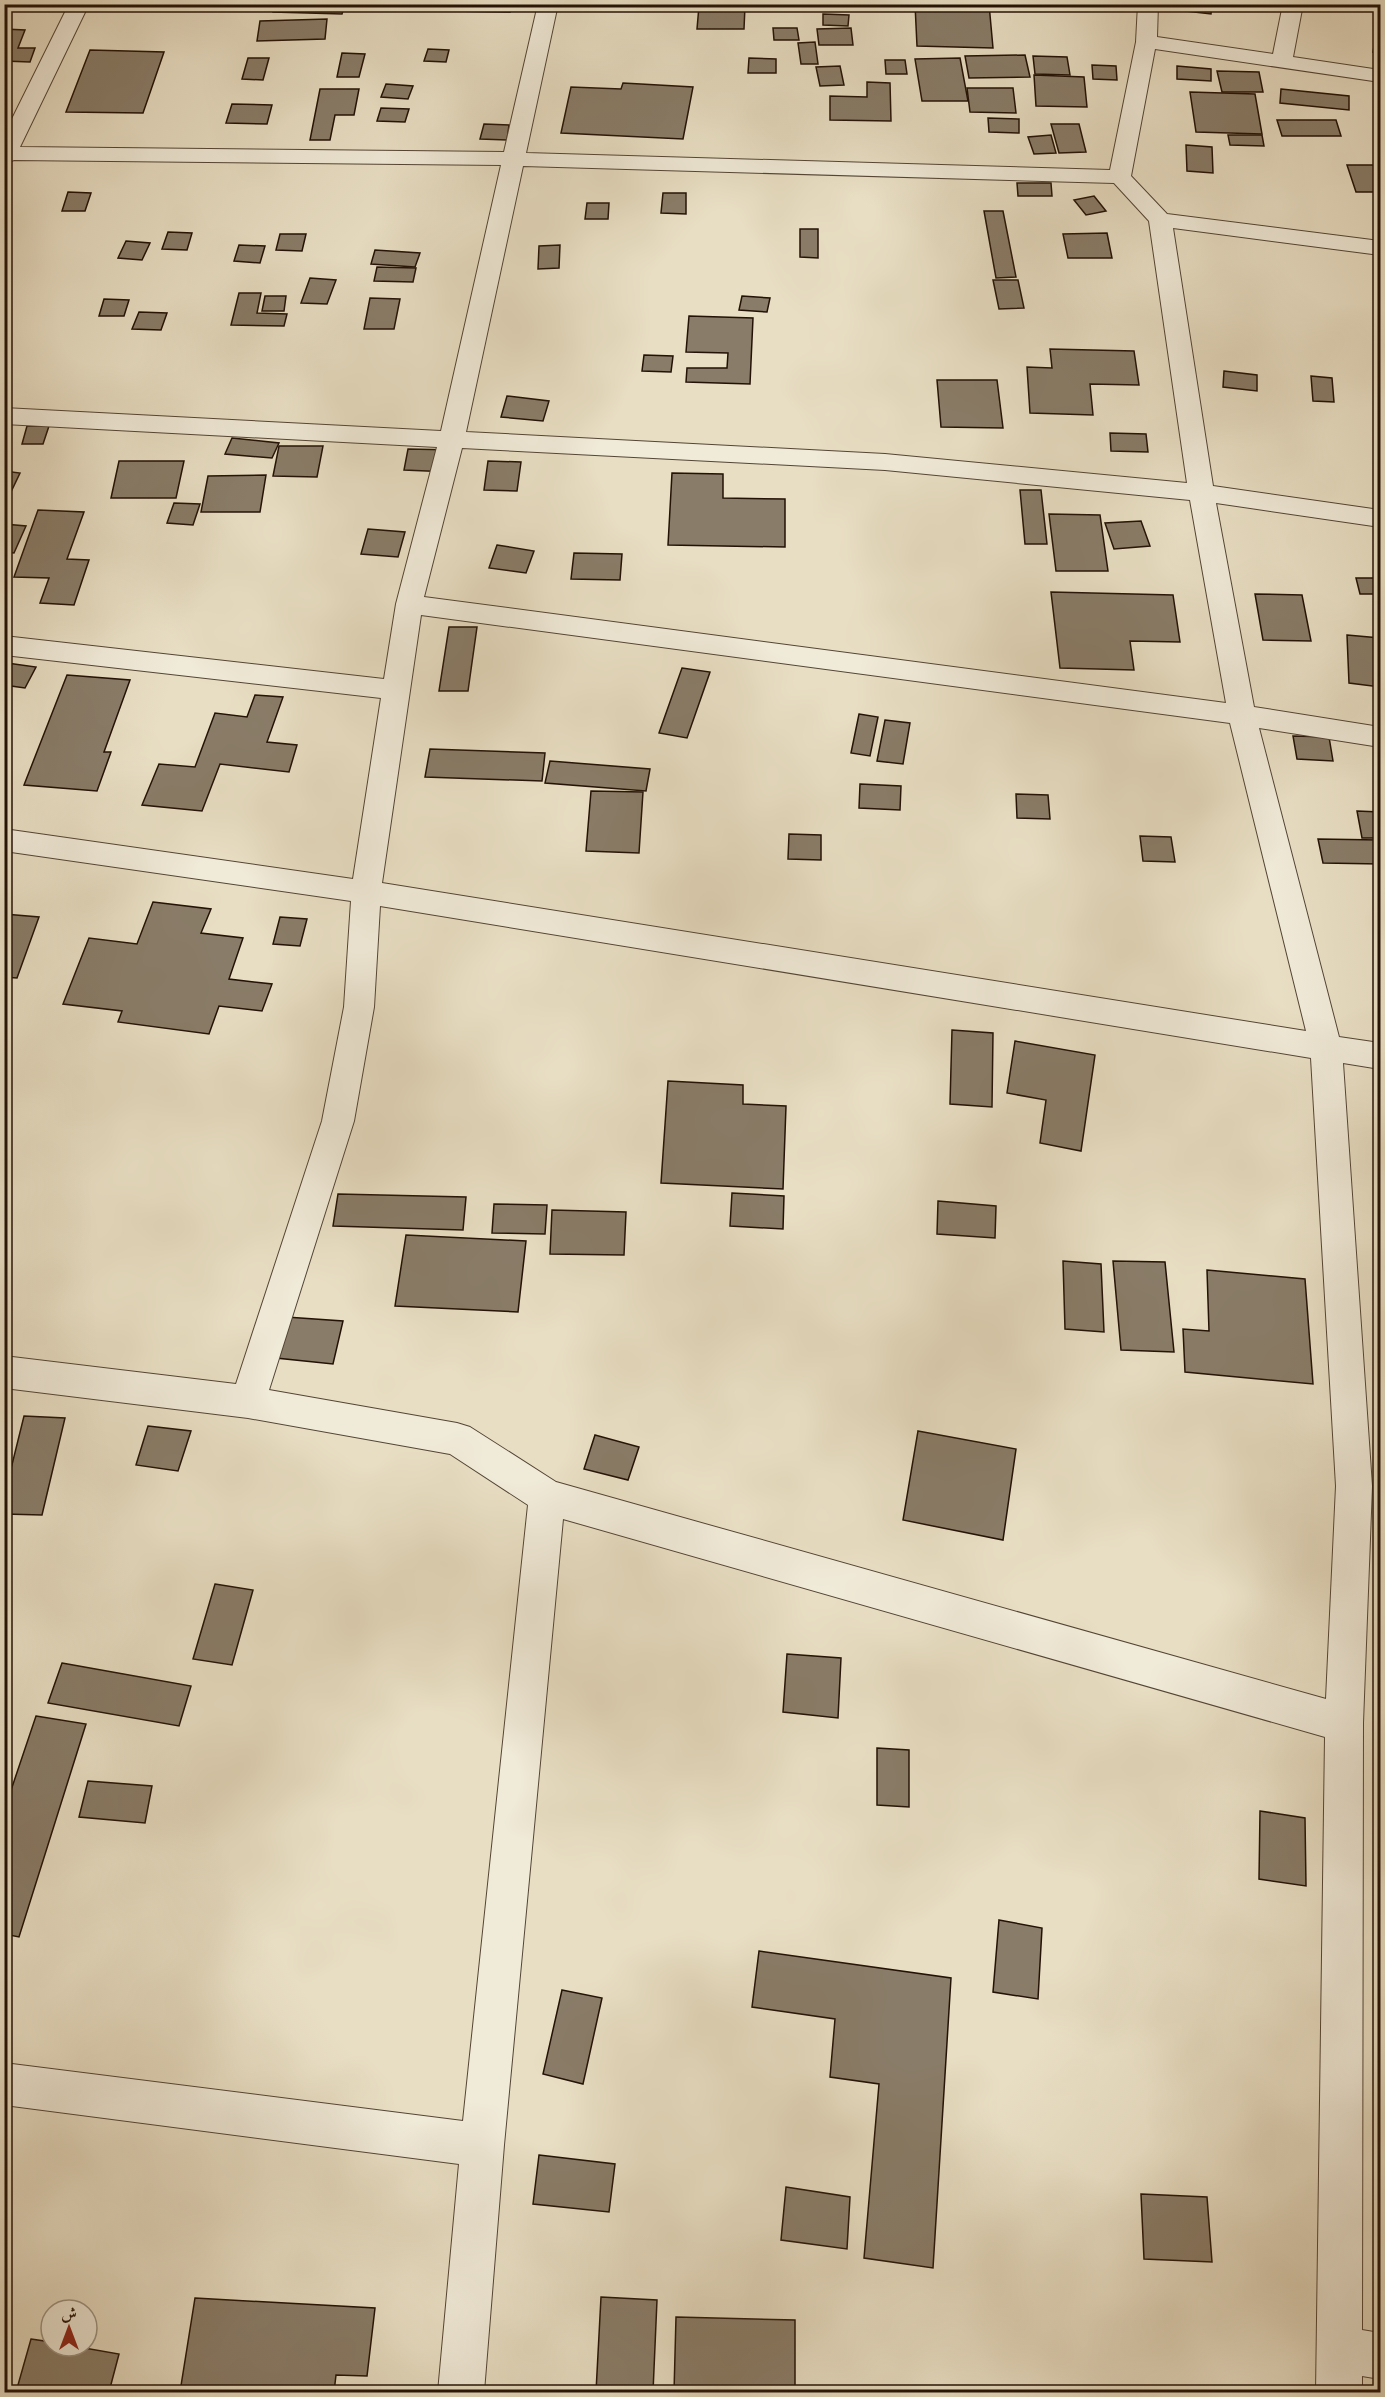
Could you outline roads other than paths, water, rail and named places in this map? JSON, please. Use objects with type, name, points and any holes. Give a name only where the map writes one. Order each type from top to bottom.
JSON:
[{"type":"street","points":[[79,4],[5,155],[513,159],[1120,177],[1160,220],[1201,493],[1242,715],[1326,1047],[1367,1489],[1344,1723],[1353,2366]]},
{"type":"street","points":[[248,1402],[338,1120],[359,1007],[366,892],[409,604],[452,438],[548,4]]},
{"type":"street","points":[[1120,177],[1146,42],[1149,4]]},
{"type":"street","points":[[1282,62],[1293,4]]},
{"type":"street","points":[[1146,42],[1380,76]]},
{"type":"street","points":[[1160,220],[1380,248]]},
{"type":"street","points":[[4,416],[885,462],[1201,493],[1380,518]]},
{"type":"street","points":[[409,604],[1242,715],[1380,737]]},
{"type":"street","points":[[4,645],[396,690]]},
{"type":"street","points":[[4,840],[366,892],[1380,1056]]},
{"type":"street","points":[[4,1372],[248,1402],[457,1439],[547,1497],[1344,1723]]},
{"type":"street","points":[[461,2392],[482,2145],[547,1497]]},
{"type":"street","points":[[4,2084],[482,2145]]}]
